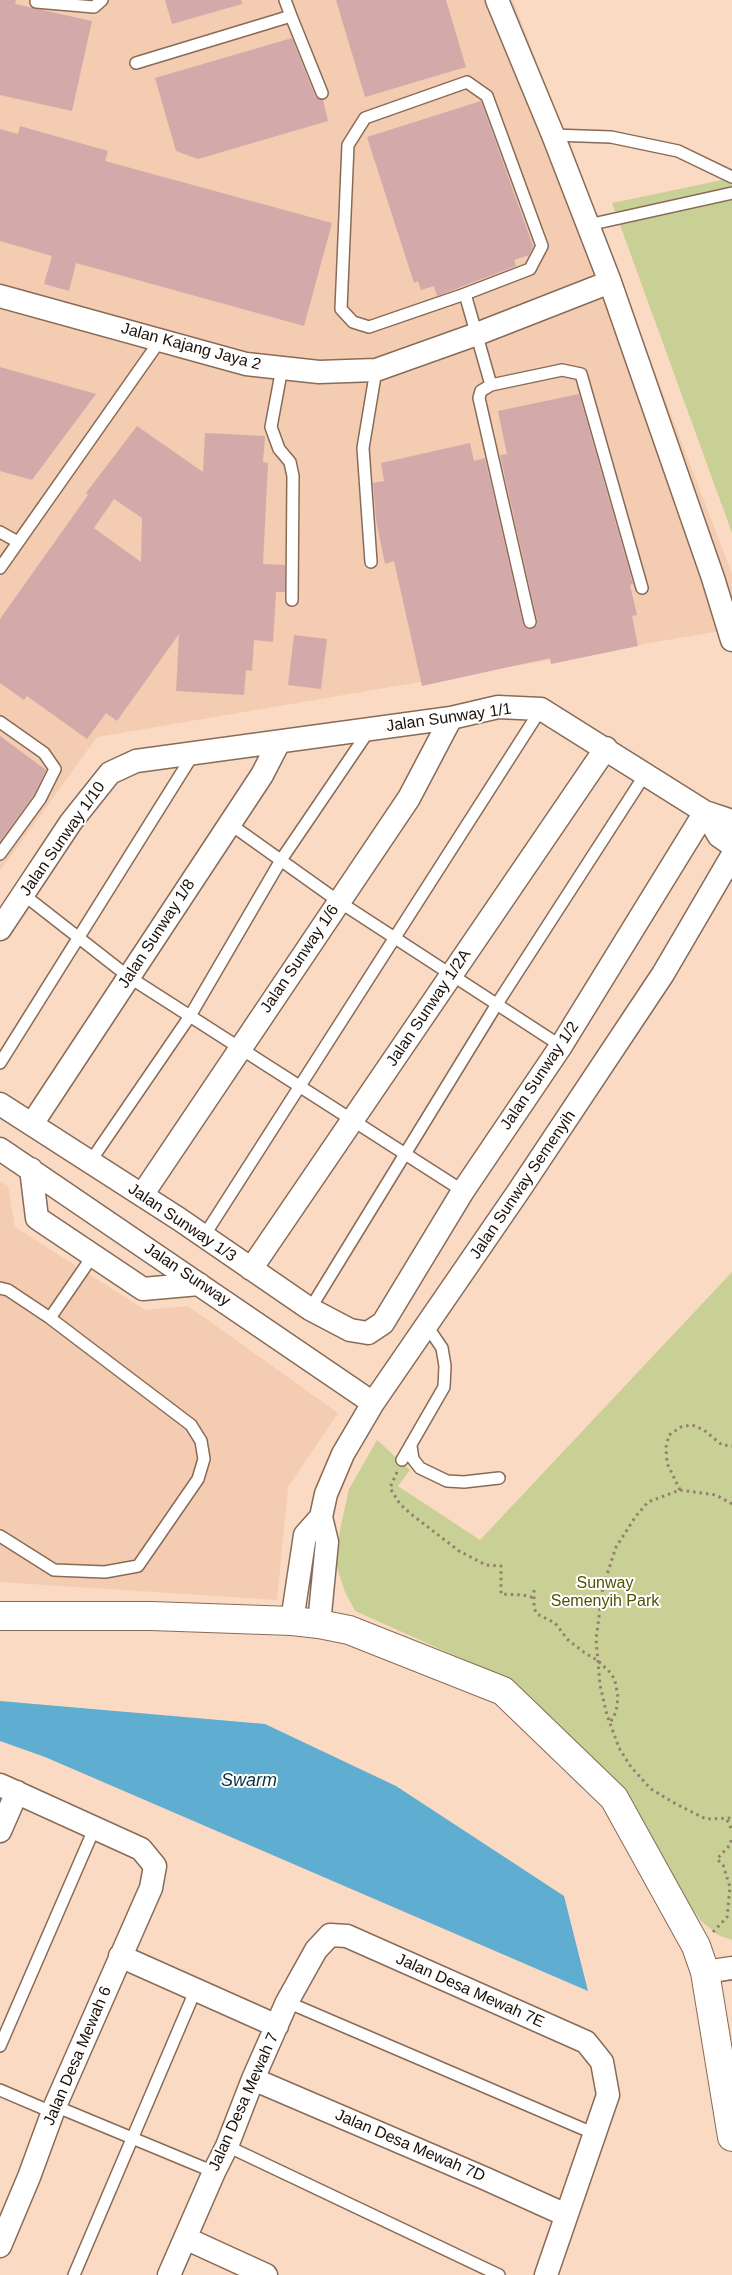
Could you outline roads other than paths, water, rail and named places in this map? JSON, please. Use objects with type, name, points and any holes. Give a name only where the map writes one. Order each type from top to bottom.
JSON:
[{"type":"street","points":[[497,0],[553,135],[610,282],[714,578],[732,640]]},
{"type":"street","name":"Jalan Kajang Jaya 2","points":[[0,296],[246,364],[319,372],[376,370],[477,334],[610,282]]},
{"type":"street","name":"Jalan Sunway 1/1","points":[[136,761],[451,718],[498,707],[541,708]]},
{"type":"street","points":[[541,708],[705,812],[732,821]]},
{"type":"street","name":"Jalan Sunway 1/6","points":[[142,1195],[409,798],[451,718]]},
{"type":"street","name":"Jalan Sunway 1/8","points":[[32,1124],[262,775],[280,742]]},
{"type":"street","name":"Jalan Sunway 1/2A","points":[[251,1269],[606,748]]},
{"type":"street","name":"Jalan Sunway 1/10","points":[[0,928],[71,822],[110,773],[136,761]]},
{"type":"street","points":[[705,812],[719,836],[732,845]]},
{"type":"street","name":"Jalan Sunway 1/2","points":[[368,1333],[383,1323],[463,1191],[561,1046],[705,812]]},
{"type":"street","name":"Jalan Sunway Semenyih","points":[[319,1624],[327,1542],[321,1517],[326,1494],[343,1454],[373,1403],[427,1326],[663,974],[732,856]]},
{"type":"street","name":"Jalan Sunway 1/3","points":[[0,1104],[142,1195],[310,1309],[350,1330],[368,1333]]},
{"type":"street","name":"Jalan Sunway","points":[[0,1149],[373,1403]]},
{"type":"street","points":[[31,1169],[34,1214],[37,1218],[94,1254],[144,1289],[200,1284]]},
{"type":"street","name":"Jalan Sunway Semenyih","points":[[292,1621],[305,1535],[321,1517]]},
{"type":"street","points":[[0,1616],[151,1616],[292,1621],[319,1624],[349,1630],[503,1691],[614,1798],[696,1946],[704,1972],[732,2136]]},
{"type":"street","points":[[0,1831],[8,1789],[95,1827]]},
{"type":"street","name":"Jalan Desa Mewah 6","points":[[0,2246],[54,2109],[151,1888],[155,1866],[141,1849],[95,1827]]},
{"type":"street","name":"Jalan Desa Mewah 7","points":[[169,2275],[227,2146],[253,2079],[287,2002],[316,1950],[330,1935]]},
{"type":"street","name":"Jalan Desa Mewah 7E","points":[[330,1935],[347,1936],[586,2042],[602,2062],[608,2095],[595,2134]]},
{"type":"street","points":[[120,1956],[278,2026]]},
{"type":"street","points":[[704,1972],[732,1968]]},
{"type":"street","name":"Jalan Desa Mewah 7D","points":[[253,2079],[566,2215]]},
{"type":"street","points":[[546,2275],[595,2134]]},
{"type":"street","points":[[185,2238],[266,2275]]},
{"type":"lane","points":[[36,2],[94,7],[102,0]]},
{"type":"lane","points":[[285,0],[322,93]]},
{"type":"lane","points":[[136,63],[291,16]]},
{"type":"lane","points":[[467,82],[487,96],[542,246],[530,269],[464,294],[369,327],[353,322],[341,309],[348,145],[365,118],[467,82]]},
{"type":"lane","points":[[553,135],[611,137],[678,151],[732,177]]},
{"type":"lane","points":[[588,225],[732,193]]},
{"type":"lane","points":[[464,294],[491,385]]},
{"type":"lane","points":[[0,568],[161,339]]},
{"type":"lane","points":[[282,368],[271,427],[280,449],[290,462],[293,476],[292,600]]},
{"type":"lane","points":[[371,562],[363,448],[376,370]]},
{"type":"lane","points":[[530,622],[479,398],[481,391],[491,385],[562,370],[581,374],[642,588]]},
{"type":"lane","points":[[0,532],[18,542]]},
{"type":"lane","points":[[204,1236],[541,708]]},
{"type":"lane","points":[[0,722],[44,753],[55,769],[40,799],[0,854]]},
{"type":"lane","points":[[90,1162],[190,1016],[281,860],[371,728]]},
{"type":"lane","points":[[0,1064],[194,754]]},
{"type":"lane","points":[[310,1309],[497,1004],[646,773]]},
{"type":"lane","points":[[230,824],[338,901],[561,1046]]},
{"type":"lane","points":[[24,894],[129,977],[463,1191]]},
{"type":"lane","points":[[50,1318],[94,1254]]},
{"type":"lane","points":[[0,1288],[8,1290],[50,1318],[191,1425],[201,1440],[204,1459],[198,1479],[138,1566],[105,1572],[54,1570],[0,1536]]},
{"type":"lane","points":[[402,1460],[444,1387],[445,1366],[442,1348],[427,1326]]},
{"type":"lane","points":[[411,1446],[413,1459],[420,1468],[447,1481],[464,1482],[499,1478]]},
{"type":"lane","points":[[0,2046],[95,1827]]},
{"type":"lane","points":[[74,2275],[196,1989]]},
{"type":"lane","points":[[287,2002],[595,2134]]},
{"type":"lane","points":[[0,2090],[132,2136],[214,2172]]},
{"type":"lane","points":[[227,2146],[499,2275]]},
{"type":"water","name":"Swarm","points":[[0,1701],[265,1724],[396,1786],[564,1896],[588,1991],[45,1757],[0,1741]]},
{"type":"park label","name":"Sunway Semenyih Park","points":[[605,1593]]}]
